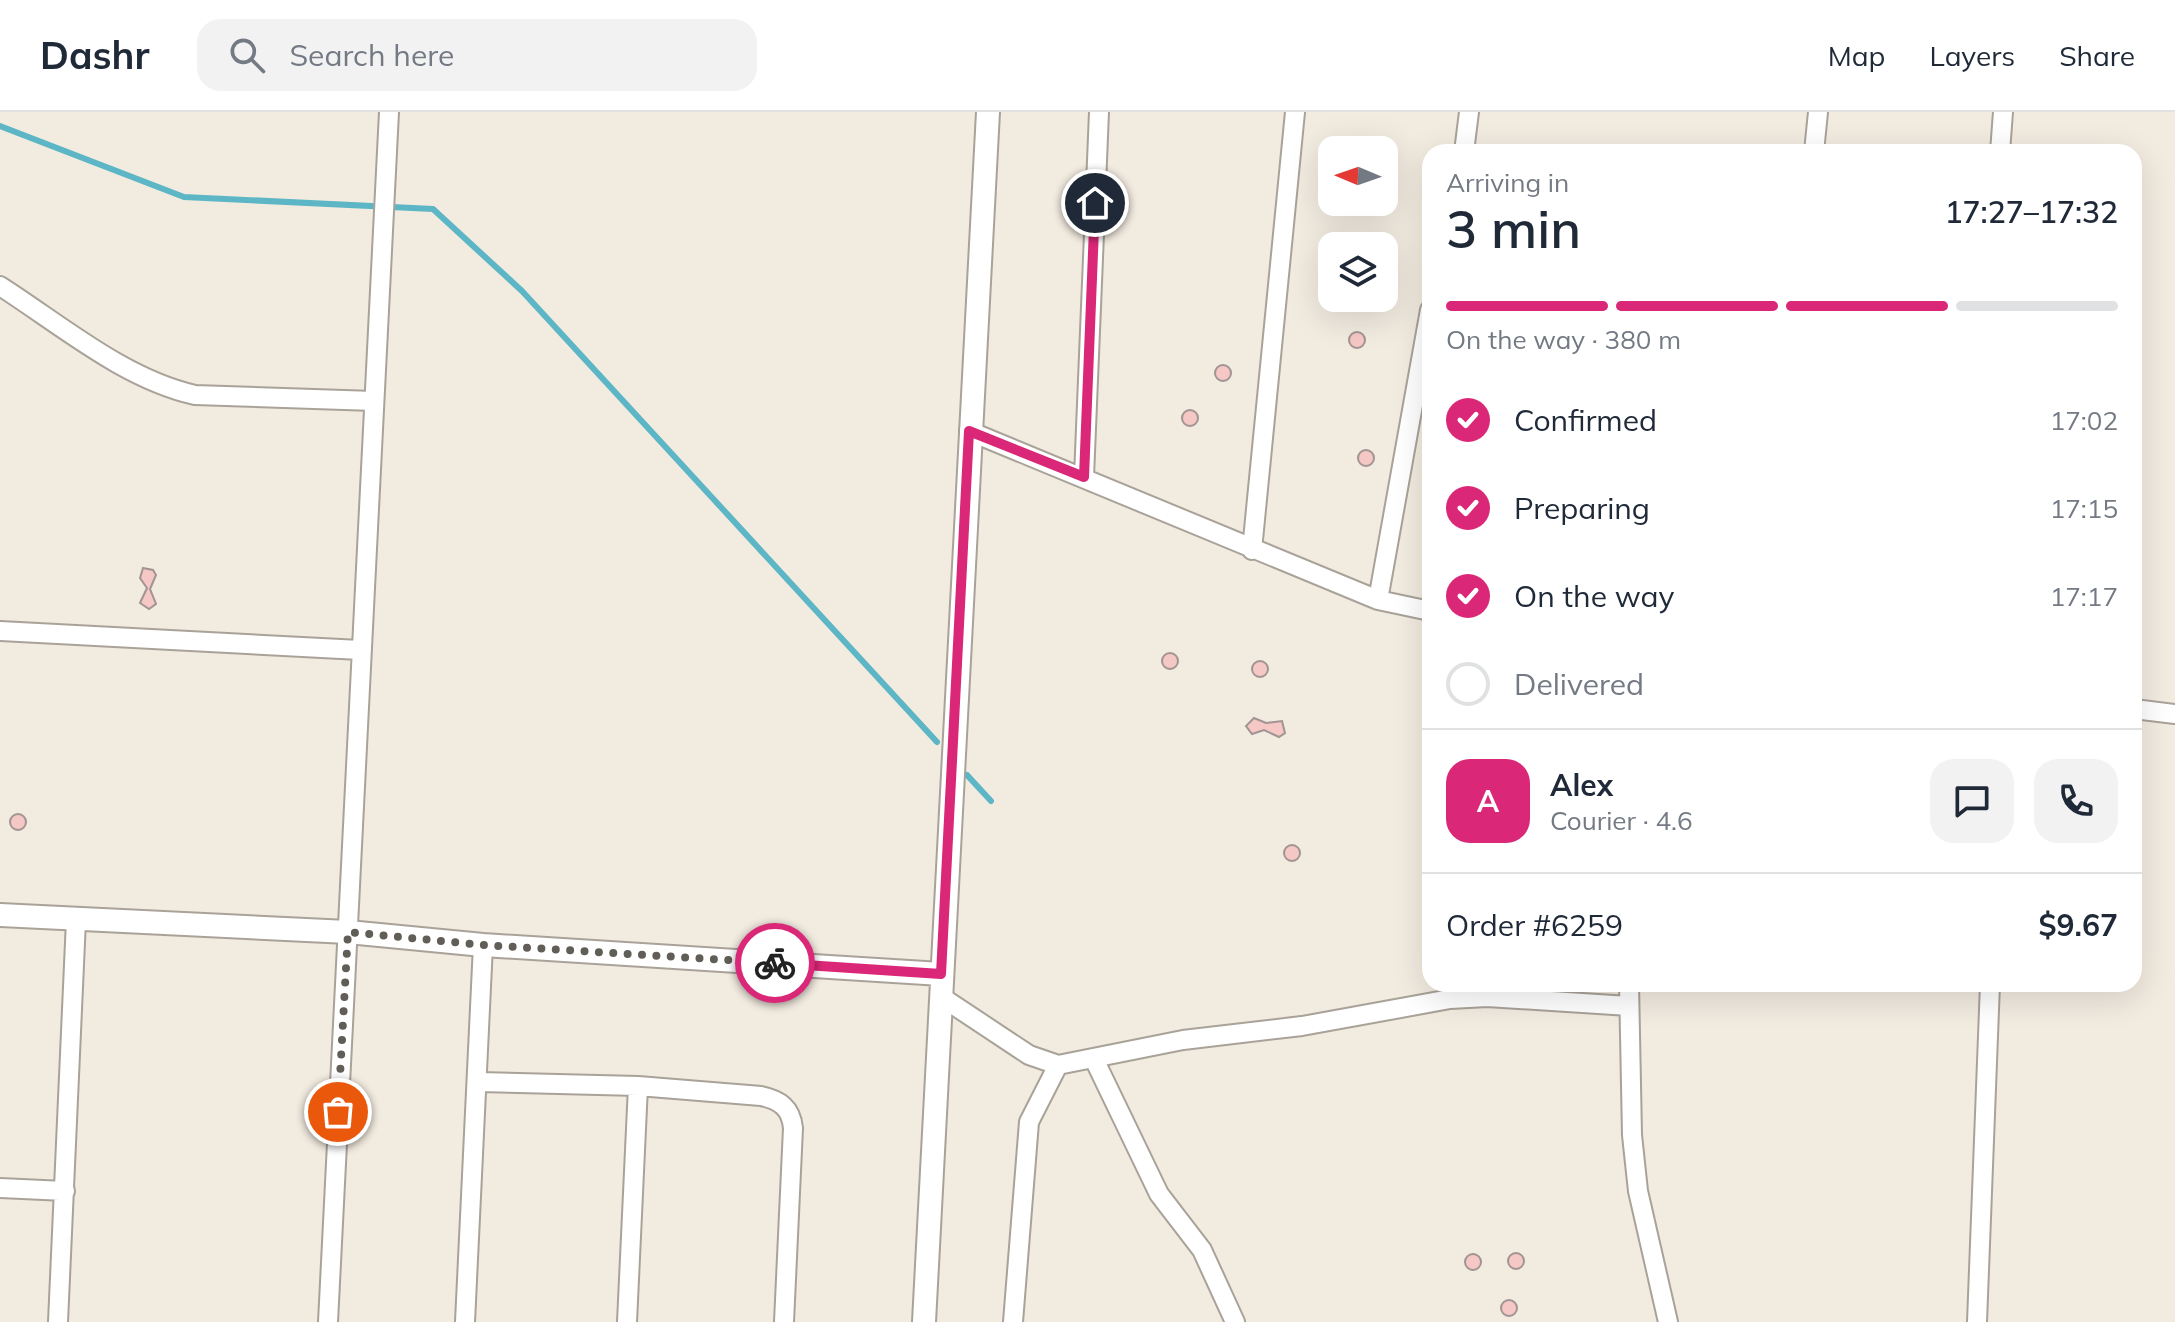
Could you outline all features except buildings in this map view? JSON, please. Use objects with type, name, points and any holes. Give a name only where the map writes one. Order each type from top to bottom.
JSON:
[{"type":"street","points":[[328,1322],[389,112]]},
{"type":"street","points":[[924,1322],[988,112]]},
{"type":"street","points":[[1084,477],[1099,112]]},
{"type":"street","points":[[1252,550],[1295,112]]},
{"type":"street","points":[[1465,144],[1469,112]]},
{"type":"street","points":[[1815,144],[1818,112]]},
{"type":"street","points":[[2001,144],[2003,112]]},
{"type":"street","points":[[0,286],[145,379],[173,390],[195,395],[374,401]]},
{"type":"street","points":[[1378,600],[1422,355]]},
{"type":"street","points":[[969,431],[1378,600],[1422,609]]},
{"type":"street","points":[[0,631],[360,650]]},
{"type":"street","points":[[2142,710],[2175,714]]},
{"type":"street","points":[[0,915],[348,932],[940,985],[1029,1055],[1058,1065],[1183,1040],[1302,1026],[1450,999],[1487,997],[1629,1006]]},
{"type":"street","points":[[58,1322],[76,920]]},
{"type":"street","points":[[465,1322],[479,1082],[483,945]]},
{"type":"street","points":[[1629,992],[1638,1191],[1668,1322]]},
{"type":"street","points":[[1977,1322],[1990,992]]},
{"type":"street","points":[[1094,1059],[1159,1194],[1202,1250],[1235,1322]]},
{"type":"street","points":[[1013,1322],[1029,1122],[1058,1065]]},
{"type":"street","points":[[479,1082],[638,1086],[761,1096],[787,1109],[793,1128],[784,1322]]},
{"type":"street","points":[[627,1322],[638,1086]]},
{"type":"street","points":[[0,1188],[65,1191]]},
{"type":"waterway","points":[[0,126],[184,197],[433,209],[522,291],[937,742]]},
{"type":"waterway","points":[[967,775],[991,801]]},
{"type":"way so far","points":[[338,1112],[348,932],[483,945],[775,963]]},
{"type":"route","points":[[775,963],[941,974],[969,431],[1084,477],[1095,203]]}]
